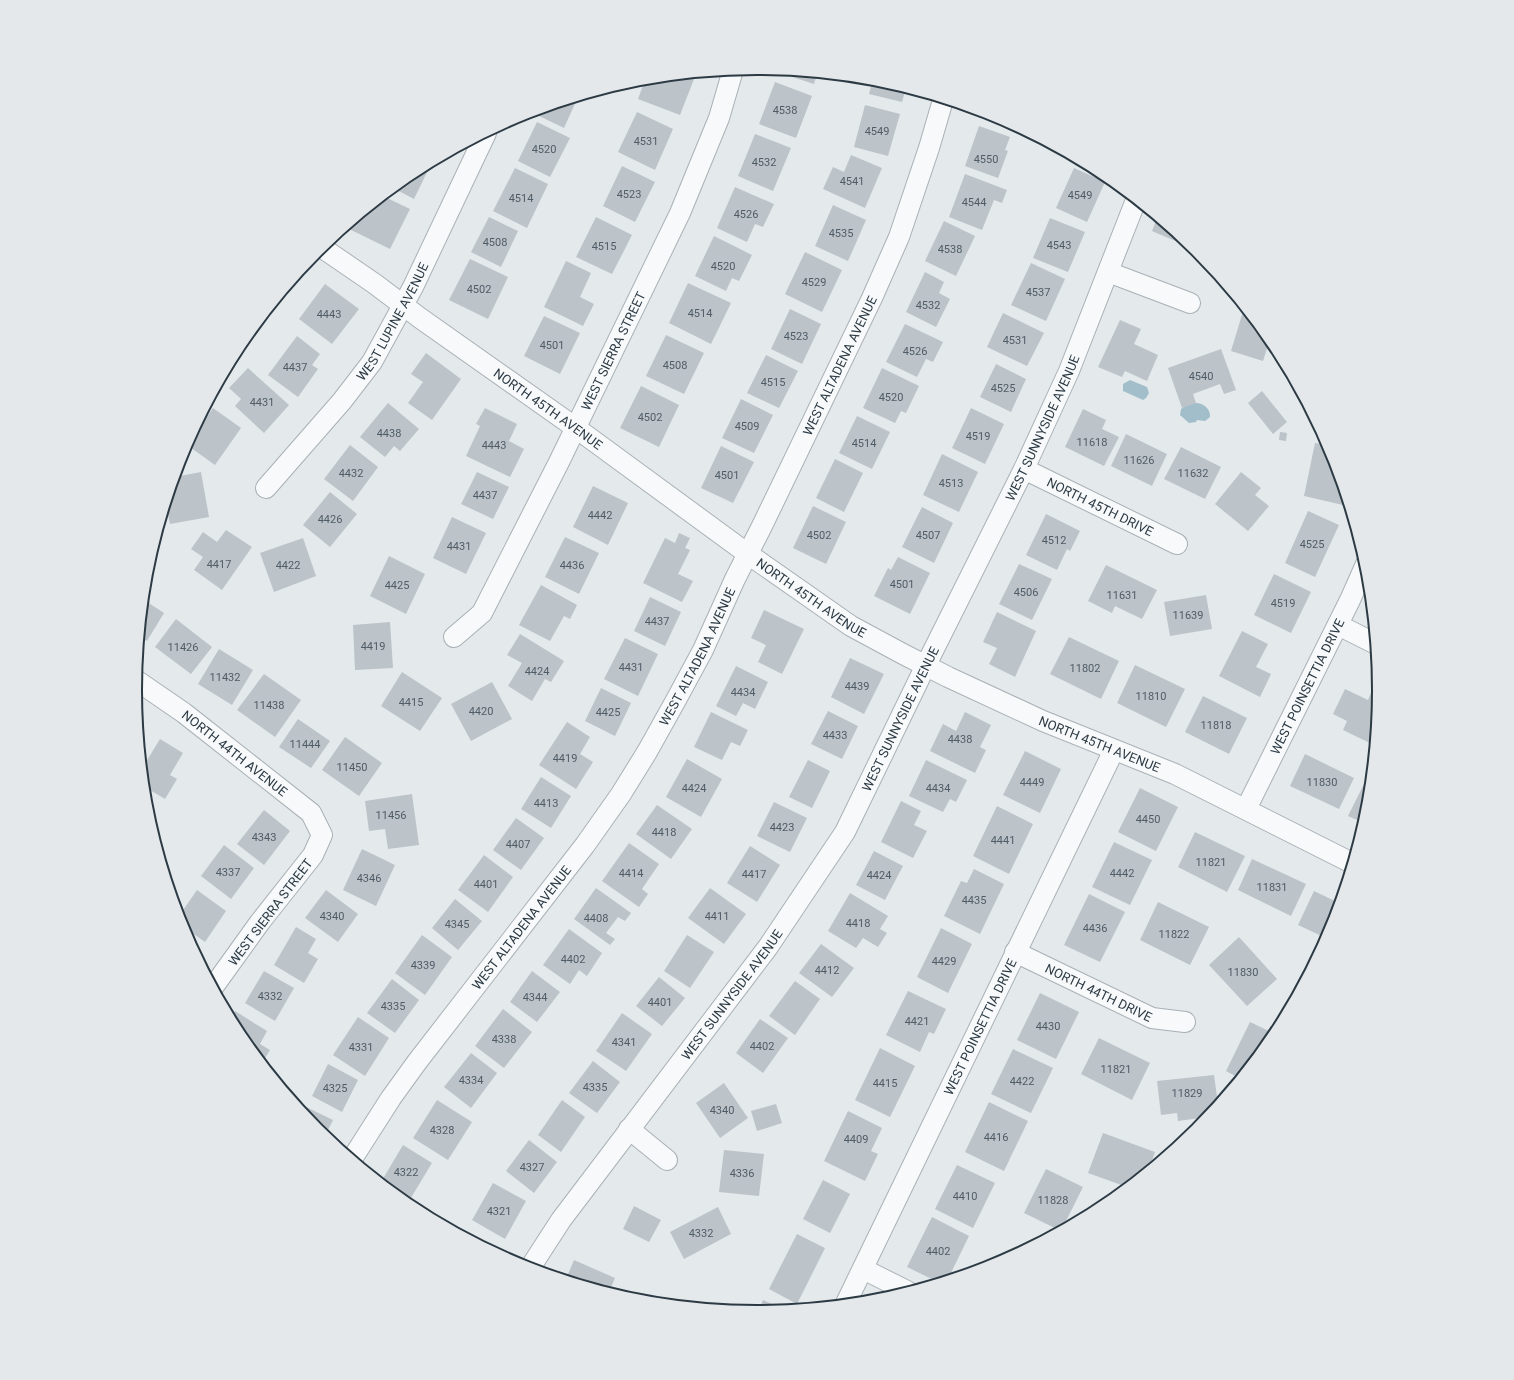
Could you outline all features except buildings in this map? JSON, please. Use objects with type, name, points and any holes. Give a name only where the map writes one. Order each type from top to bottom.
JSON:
[{"type":"street","name":"WEST SIERRA STREET","points":[[454,637],[482,613],[576,428],[680,213],[719,118],[731,76]]},
{"type":"street","name":"WEST ALTADENA AVENUE","points":[[355,1154],[391,1098],[417,1062],[585,845],[621,794],[647,752],[700,656],[872,298],[899,237],[929,148],[942,104]]},
{"type":"street","name":"WEST LUPINE AVENUE","points":[[266,488],[342,401],[372,362],[403,305],[483,139]]},
{"type":"street","name":"WEST SUNNYSIDE AVENUE","points":[[534,1262],[561,1220],[768,947],[845,832],[1024,469],[1069,371],[1134,205]]},
{"type":"street","name":"NORTH 45TH AVENUE","points":[[327,251],[576,428],[748,554],[851,626],[926,666],[1043,721],[1175,774],[1347,861]]},
{"type":"street","points":[[1108,272],[1190,303]]},
{"type":"street","name":"NORTH 45TH DRIVE","points":[[1024,469],[1177,544]]},
{"type":"street","name":"WEST POINSETTIA DRIVE","points":[[1246,809],[1338,625],[1361,575]]},
{"type":"street","points":[[1338,625],[1370,641]]},
{"type":"street","name":"NORTH 44TH AVENUE","points":[[142,688],[184,713],[311,813],[322,836]]},
{"type":"street","name":"WEST POINSETTIA DRIVE","points":[[849,1298],[1114,750]]},
{"type":"street","name":"WEST SIERRA STREET","points":[[216,983],[260,922],[313,855],[322,836]]},
{"type":"street","name":"NORTH 44TH DRIVE","points":[[1015,952],[1152,1018],[1185,1022]]},
{"type":"street","points":[[629,1129],[667,1160]]},
{"type":"street","points":[[863,1269],[900,1288]]},
{"type":"water","points":[[1130,380],[1147,387],[1149,393],[1146,398],[1143,400],[1123,391],[1123,384]]},
{"type":"water","points":[[1196,403],[1206,407],[1209,411],[1210,417],[1205,421],[1197,420],[1196,422],[1189,423],[1180,415],[1181,409],[1189,404]]}]
